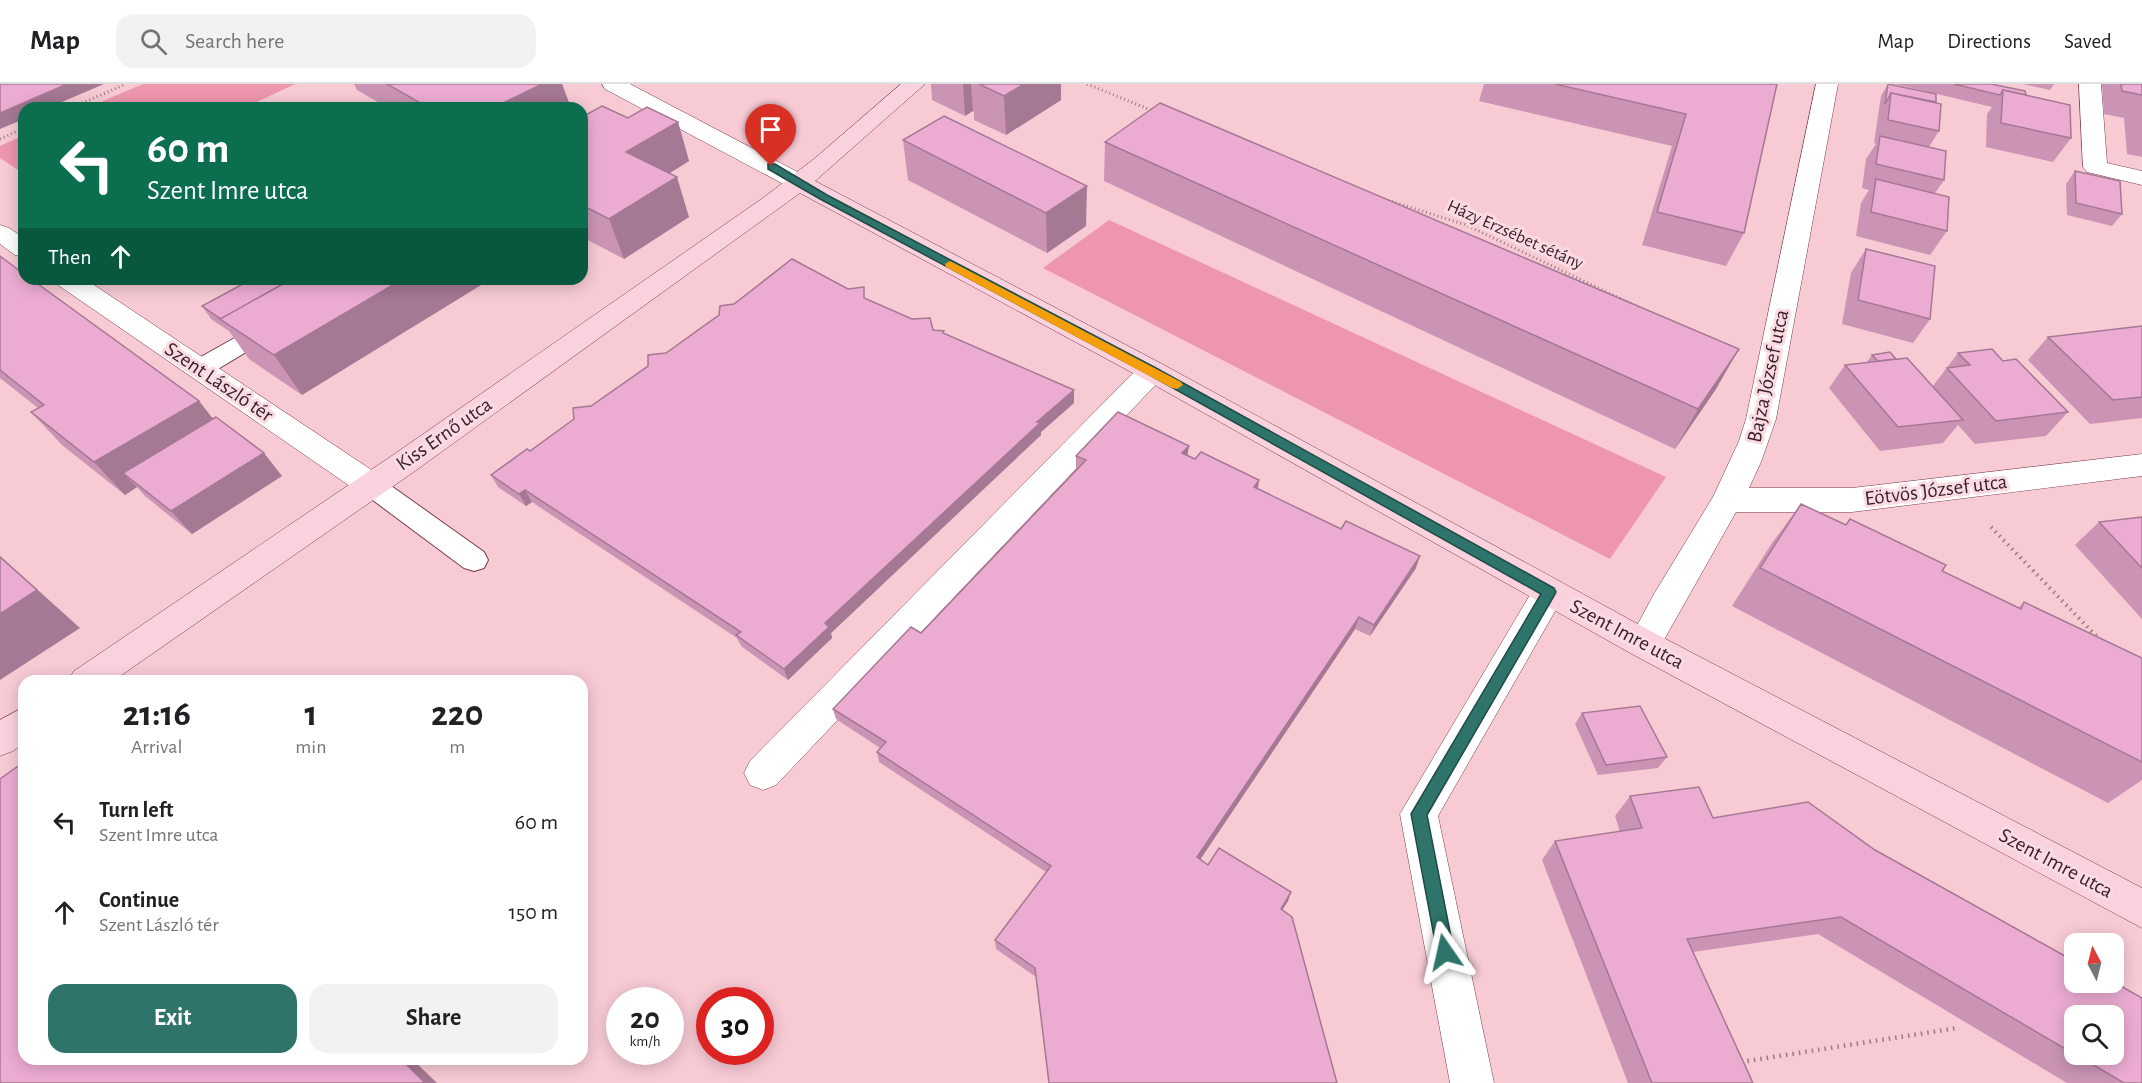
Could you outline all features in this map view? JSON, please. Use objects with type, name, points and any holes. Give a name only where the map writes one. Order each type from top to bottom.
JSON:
[{"type":"street","points":[[613,84],[660,106],[798,182]]},
{"type":"street","name":"Kiss Ernő utca","points":[[95,675],[733,230],[798,182],[914,84]]},
{"type":"street","name":"Bajza József utca","points":[[1644,644],[1678,581],[1729,500],[1752,450],[1761,419],[1827,84]]},
{"type":"street","points":[[2090,84],[2095,167],[2142,178]]},
{"type":"street","name":"Szent Imre utca","points":[[798,182],[1152,371],[1644,644],[2142,909]]},
{"type":"street","points":[[0,233],[18,245]]},
{"type":"street","name":"Szent László tér","points":[[77,285],[370,485]]},
{"type":"street","points":[[763,773],[1152,371]]},
{"type":"street","name":"Eötvös József utca","points":[[1729,500],[1852,500],[2142,465]]},
{"type":"street","points":[[1472,1083],[1419,814],[1549,592]]},
{"type":"street","points":[[0,740],[18,727]]},
{"type":"lane","points":[[638,117],[660,106]]},
{"type":"lane","points":[[199,369],[292,315]]},
{"type":"lane","points":[[370,485],[474,560]]},
{"type":"path","points":[[85,102],[126,84]]},
{"type":"path","points":[[1087,84],[1158,113]]},
{"type":"path","points":[[0,139],[18,131]]},
{"type":"path","name":"Házy Erzsébet sétány","points":[[1378,197],[1466,225],[1653,313],[1662,321]]},
{"type":"path","points":[[1991,527],[2106,645]]},
{"type":"path","points":[[1731,1064],[1957,1028]]},
{"type":"shaded area","points":[[143,84],[295,84],[257,102],[101,102]]},
{"type":"shaded area","points":[[18,138],[18,170],[0,158],[0,146]]},
{"type":"shaded area","points":[[1109,220],[1666,477],[1610,559],[1043,268]]},
{"type":"building","points":[[0,84],[67,84],[25,102],[18,102],[18,105],[0,113]]},
{"type":"building","points":[[387,84],[542,84],[505,102],[418,102]]},
{"type":"building","points":[[979,84],[1024,84],[1004,96]]},
{"type":"building","points":[[1555,84],[1777,84],[1744,233],[1657,212],[1686,114]]},
{"type":"building","points":[[1888,84],[1936,94],[1936,102],[1891,93],[1885,104]]},
{"type":"building","points":[[1954,84],[1991,84],[2025,91],[2026,95],[2003,90],[2000,95]]},
{"type":"building","points":[[2121,84],[2142,84],[2142,95],[2122,91]]},
{"type":"building","points":[[2003,90],[2070,105],[2071,138],[2001,123]]},
{"type":"building","points":[[1891,93],[1941,104],[1939,131],[1888,120]]},
{"type":"building","points":[[1160,103],[1739,349],[1698,409],[1105,142]]},
{"type":"building","points":[[602,106],[628,118],[647,107],[678,122],[626,152],[677,177],[609,219],[588,208],[588,114]]},
{"type":"building","points":[[944,116],[1087,186],[1046,213],[903,140]]},
{"type":"building","points":[[1880,136],[1946,151],[1944,180],[1876,164]]},
{"type":"building","points":[[2075,171],[2120,181],[2122,214],[2076,203]]},
{"type":"building","points":[[1876,179],[1949,197],[1947,231],[1871,212]]},
{"type":"building","points":[[1866,249],[1935,266],[1930,319],[1858,300]]},
{"type":"building","points":[[0,256],[18,270],[18,285],[39,285],[199,401],[94,462],[31,412],[44,405],[0,370]]},
{"type":"building","points":[[792,259],[848,289],[864,287],[864,298],[912,319],[930,318],[933,330],[944,331],[943,333],[1074,390],[1037,422],[1040,423],[825,623],[829,627],[784,669],[736,635],[741,632],[525,490],[519,494],[491,475],[527,449],[530,451],[574,419],[573,408],[591,406],[648,366],[648,355],[666,353],[719,315],[720,306],[734,304]]},
{"type":"building","points":[[241,285],[281,285],[221,319],[202,306]]},
{"type":"building","points":[[281,285],[393,285],[274,355],[220,319]]},
{"type":"building","points":[[2142,326],[2142,397],[2113,400],[2048,337]]},
{"type":"building","points":[[1992,349],[2003,361],[2016,359],[2068,412],[1996,421],[1947,368],[1970,365],[1958,353]]},
{"type":"building","points":[[1890,352],[1896,359],[1878,361],[1872,355]]},
{"type":"building","points":[[1907,358],[1963,420],[1898,427],[1845,365]]},
{"type":"building","points":[[1118,412],[1189,446],[1182,453],[1195,459],[1201,452],[1259,480],[1254,487],[1341,529],[1346,521],[1420,556],[1374,625],[1359,617],[1197,857],[1208,865],[1219,848],[1291,892],[1281,909],[1292,917],[1337,1083],[1049,1083],[1035,968],[995,940],[1051,866],[877,752],[886,742],[833,709],[911,627],[921,633],[1086,460],[1076,456]]},
{"type":"building","points":[[216,417],[264,453],[171,511],[123,473]]},
{"type":"building","points":[[1801,504],[1846,525],[1850,519],[1946,565],[1942,571],[2021,609],[2024,602],[2142,658],[2142,762],[1760,568]]},
{"type":"building","points":[[2142,517],[2142,568],[2099,522]]},
{"type":"building","points":[[0,557],[37,590],[0,614]]},
{"type":"building","points":[[1640,706],[1667,757],[1606,765],[1582,713]]},
{"type":"building","points":[[18,766],[18,1065],[407,1065],[425,1083],[0,1083],[0,779]]},
{"type":"building","points":[[1699,787],[1713,818],[1808,802],[1875,850],[2064,955],[2064,993],[2124,993],[2124,988],[2142,998],[2142,1083],[2124,1083],[2094,1065],[2124,1065],[2124,1005],[2064,1005],[2064,1048],[1841,917],[1687,939],[1753,1083],[1652,1083],[1555,841],[1642,828],[1630,796]]},
{"type":"slow traffic","points":[[950,264],[1177,385]]},
{"type":"route","points":[[771,166],[824,197],[1152,371],[1549,592],[1419,814],[1445,952]]}]
